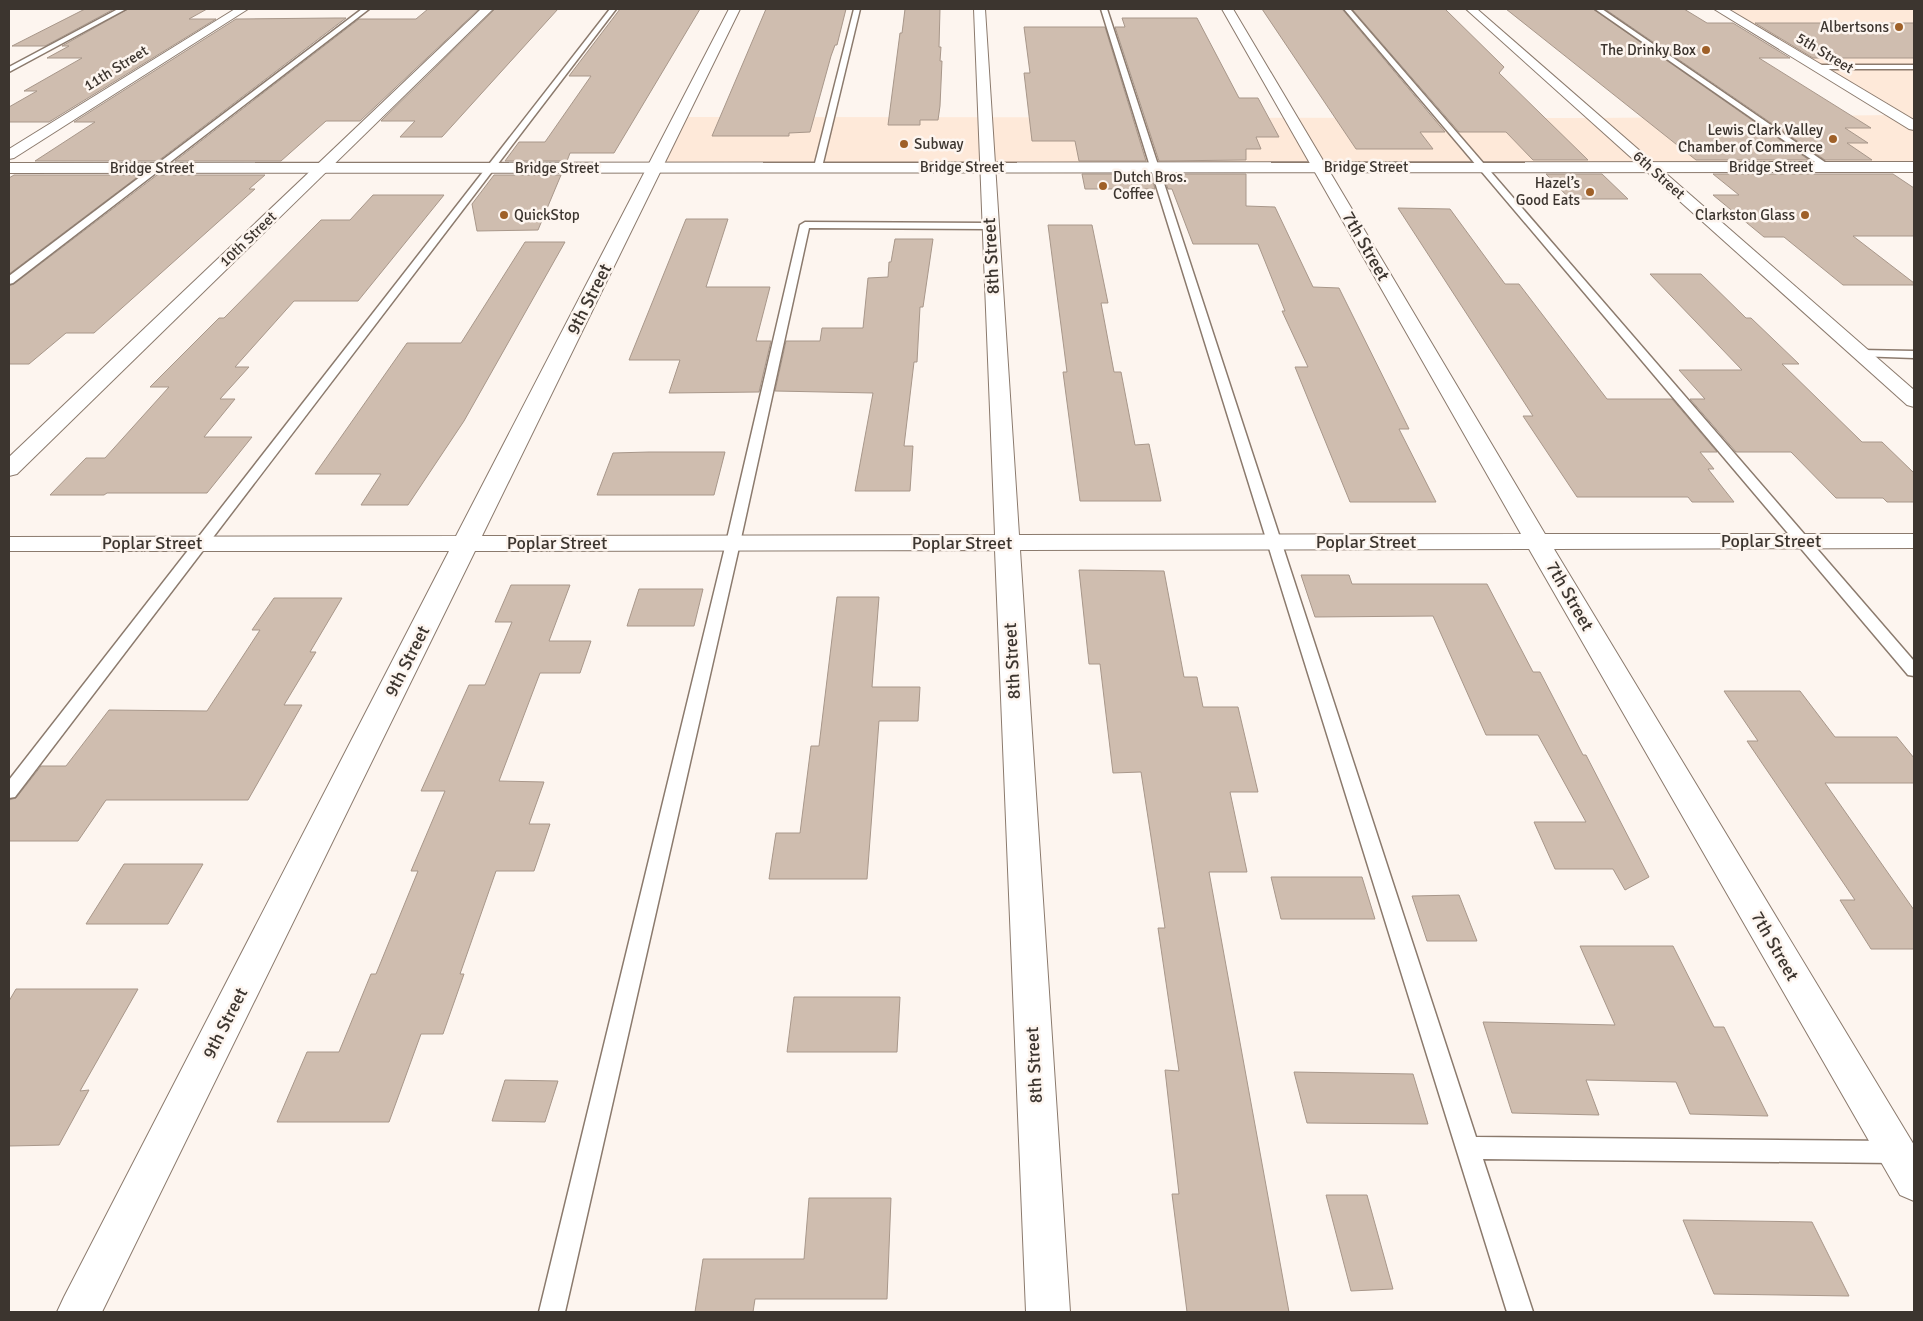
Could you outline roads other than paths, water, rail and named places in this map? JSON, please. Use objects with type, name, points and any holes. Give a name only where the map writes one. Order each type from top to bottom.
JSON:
[{"type":"main road","name":"11th Street","points":[[9,155],[242,9]]},
{"type":"main road","name":"10th Street","points":[[9,469],[487,9]]},
{"type":"main road","name":"9th Street","points":[[78,1312],[467,543],[734,9]]},
{"type":"main road","name":"8th Street","points":[[978,9],[1048,1312]]},
{"type":"main road","name":"7th Street","points":[[1228,9],[1537,541],[1914,1182]]},
{"type":"main road","name":"6th Street","points":[[1471,9],[1914,401]]},
{"type":"main road","name":"5th Street","points":[[1720,9],[1912,123]]},
{"type":"main road","name":"Bridge Street","points":[[9,168],[1914,167]]},
{"type":"main road","name":"Poplar Street","points":[[9,544],[1914,541]]},
{"type":"lane","points":[[9,70],[123,9]]},
{"type":"lane","points":[[9,281],[366,9]]},
{"type":"lane","points":[[9,792],[613,9]]},
{"type":"lane","points":[[818,167],[857,9]]},
{"type":"lane","points":[[1104,9],[1520,1312]]},
{"type":"lane","points":[[1347,9],[1914,671]]},
{"type":"lane","points":[[1598,9],[1828,167]]},
{"type":"lane","points":[[1817,67],[1914,67]]},
{"type":"lane","points":[[552,1312],[733,543],[805,225],[989,226]]},
{"type":"lane","points":[[1861,354],[1914,355]]},
{"type":"lane","points":[[1468,1148],[1896,1152]]},
{"type":"place","name":"Albertsons","points":[[1899,27]]},
{"type":"place","name":"The Drinky Box","points":[[1706,50]]},
{"type":"place","name":"Lewis Clark Valley Chamber of Commerce","points":[[1833,139]]},
{"type":"place","name":"Subway","points":[[904,144]]},
{"type":"place","name":"Dutch Bros. Coffee","points":[[1103,186]]},
{"type":"place","name":"Hazel’s Good Eats","points":[[1590,192]]},
{"type":"place","name":"QuickStop","points":[[504,215]]},
{"type":"place","name":"Clarkston Glass","points":[[1805,215]]}]
